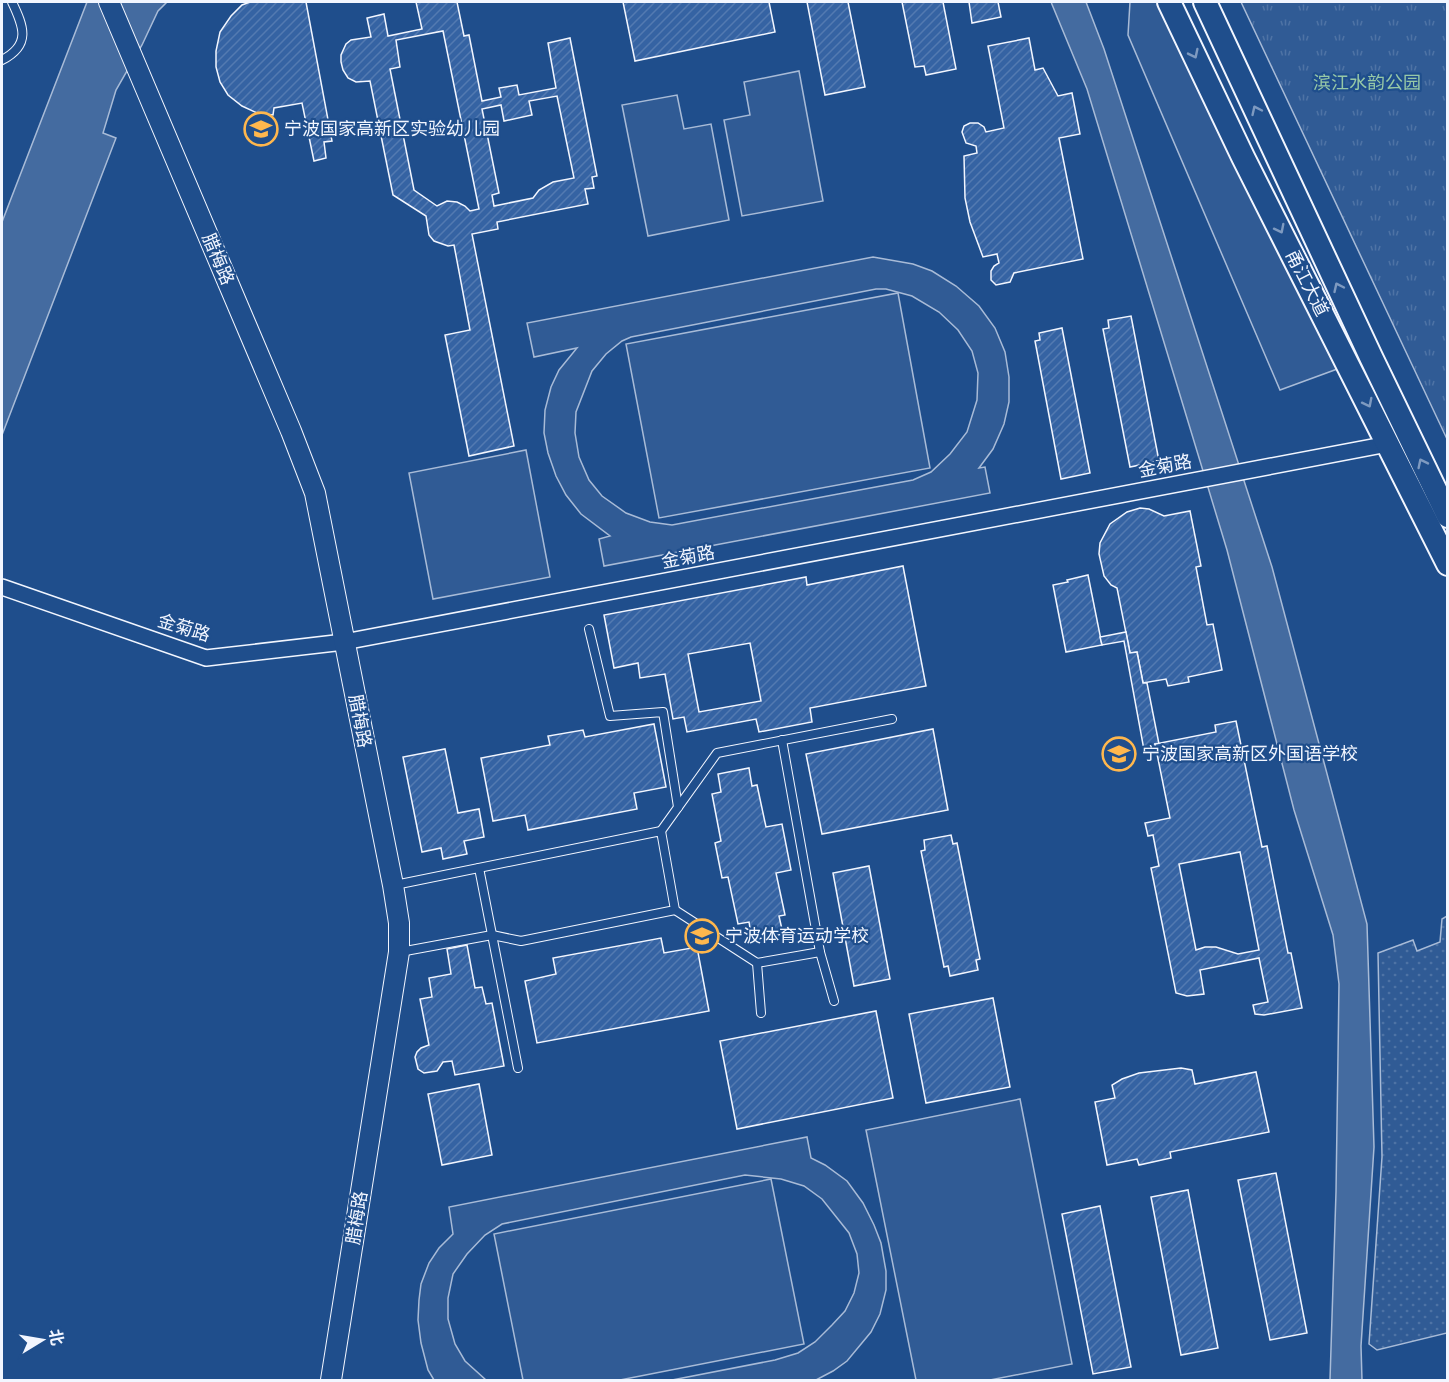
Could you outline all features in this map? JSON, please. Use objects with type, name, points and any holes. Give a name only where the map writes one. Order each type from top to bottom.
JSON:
[{"type":"main road","name":"甬江大道","points":[[1169,2],[1448,564]]},
{"type":"main road","name":"甬江大道","points":[[1205,2],[1448,516]]},
{"type":"street","name":"腊梅路","points":[[109,2],[303,459],[315,493],[393,885],[399,923],[399,952],[331,1380]]},
{"type":"street","name":"金菊路","points":[[2,587],[206,658],[344,642],[1388,444]]},
{"type":"lane","points":[[2,60],[13,54],[23,39],[22,22],[12,2]]},
{"type":"lane","points":[[588,629],[610,716],[663,712],[678,807]]},
{"type":"lane","points":[[393,885],[661,831],[717,753],[892,718]]},
{"type":"lane","points":[[782,740],[820,952],[834,1001]]},
{"type":"lane","points":[[661,831],[675,910]]},
{"type":"lane","points":[[479,868],[518,1068]]},
{"type":"lane","points":[[399,952],[492,935],[521,941],[675,910],[757,963],[820,952]]},
{"type":"lane","points":[[757,963],[761,1013]]},
{"type":"green space","name":"滨江水韵公园","points":[[1241,2],[1447,2],[1447,439]]},
{"type":"green space","points":[[1447,916],[1447,1333],[1377,1350],[1369,1344],[1382,1157],[1378,953],[1413,940],[1417,951],[1440,942],[1442,919]]},
{"type":"shaded area","points":[[87,2],[167,2],[158,11],[142,45],[116,90],[103,133],[116,138],[2,435],[2,222]]},
{"type":"shaded area","points":[[1051,2],[1086,2],[1104,49],[1272,567],[1367,924],[1374,1147],[1361,1346],[1362,1380],[1330,1380],[1339,984],[1333,935],[1294,810],[1227,550],[1087,89]]},
{"type":"shaded area","points":[[1130,2],[1162,2],[1340,368],[1280,390],[1128,35]]},
{"type":"shaded area","points":[[799,71],[823,201],[742,216],[724,120],[750,115],[744,82]]},
{"type":"shaded area","points":[[677,95],[684,129],[711,124],[729,220],[648,236],[622,105]]},
{"type":"shaded area","points":[[873,257],[913,264],[932,271],[956,286],[979,306],[995,328],[1005,352],[1009,377],[1009,402],[1004,424],[993,449],[979,468],[985,467],[990,493],[604,566],[599,539],[610,536],[581,514],[566,495],[556,476],[544,433],[545,410],[551,387],[559,370],[577,348],[534,357],[527,323]],"holes":[[[876,289],[886,289],[912,296],[939,312],[958,330],[972,351],[978,373],[977,400],[967,432],[950,454],[931,472],[913,480],[672,525],[650,522],[626,513],[602,496],[589,480],[579,457],[575,433],[576,412],[592,371],[606,354],[622,341],[631,337]]]},
{"type":"shaded area","points":[[898,293],[930,468],[659,518],[626,344]]},
{"type":"shaded area","points":[[526,450],[550,577],[433,599],[409,473]]},
{"type":"shaded area","points":[[1020,1099],[1072,1364],[990,1380],[916,1380],[866,1130]]},
{"type":"shaded area","points":[[807,1137],[811,1158],[847,1181],[863,1203],[881,1243],[886,1271],[886,1290],[880,1314],[871,1332],[847,1361],[833,1371],[816,1380],[672,1380],[775,1360],[798,1353],[815,1342],[832,1325],[845,1311],[854,1293],[859,1273],[857,1254],[849,1233],[822,1199],[804,1186],[781,1179],[745,1175],[502,1224],[485,1235],[467,1254],[453,1274],[448,1298],[448,1319],[455,1344],[465,1361],[486,1380],[434,1380],[428,1370],[421,1343],[418,1320],[419,1300],[421,1284],[429,1263],[439,1248],[453,1234],[449,1207]]},
{"type":"shaded area","points":[[771,1179],[804,1344],[620,1380],[523,1380],[494,1234]]},
{"type":"building","points":[[250,2],[306,2],[332,141],[324,142],[326,158],[314,161],[302,103],[274,108],[273,115],[257,113],[242,106],[228,95],[220,82],[216,67],[216,51],[220,32],[242,5]]},
{"type":"building","points":[[416,2],[457,2],[464,36],[469,35],[482,101],[501,97],[499,88],[517,85],[519,95],[556,88],[548,43],[570,38],[597,176],[592,177],[594,188],[585,189],[588,204],[497,222],[498,229],[472,234],[514,446],[469,456],[445,335],[470,330],[454,245],[448,246],[434,241],[429,235],[426,216],[393,195],[370,81],[356,82],[348,78],[341,62],[341,55],[346,44],[351,40],[371,37],[367,18],[384,14],[388,36],[422,29]],"holes":[[[443,31],[479,209],[470,211],[457,202],[447,201],[437,206],[414,190],[390,69],[400,67],[396,40]],[[557,96],[574,178],[553,182],[539,190],[533,198],[494,206],[492,195],[499,193],[482,109],[501,105],[504,121],[532,115],[529,101]]]},
{"type":"building","points":[[623,2],[769,2],[775,32],[635,61]]},
{"type":"building","points":[[807,2],[848,2],[865,87],[825,95]]},
{"type":"building","points":[[902,2],[943,2],[956,69],[926,75],[924,66],[915,67]]},
{"type":"building","points":[[969,2],[998,2],[1001,17],[972,23]]},
{"type":"building","points":[[1029,38],[1035,70],[1043,68],[1058,96],[1072,93],[1080,134],[1059,138],[1083,259],[1014,273],[1010,282],[996,285],[991,280],[991,271],[999,263],[997,254],[983,257],[970,222],[965,198],[964,156],[977,153],[976,146],[966,143],[962,132],[964,126],[970,123],[978,123],[984,127],[986,132],[1004,128],[988,46]]},
{"type":"building","points":[[1131,316],[1159,461],[1130,467],[1103,329],[1109,328],[1108,320]]},
{"type":"building","points":[[1062,328],[1090,473],[1061,479],[1035,341],[1040,340],[1039,333]]},
{"type":"building","points":[[1140,508],[1149,509],[1164,516],[1190,511],[1201,566],[1196,567],[1207,625],[1213,624],[1222,670],[1188,677],[1189,682],[1168,686],[1166,679],[1143,683],[1137,652],[1130,653],[1117,588],[1111,585],[1104,576],[1099,554],[1100,543],[1110,524],[1127,512]]},
{"type":"building","points":[[903,566],[926,686],[810,708],[812,722],[759,732],[756,719],[687,732],[684,717],[673,719],[665,674],[640,678],[638,663],[614,668],[604,615],[806,577],[807,585]],"holes":[[[750,643],[761,701],[699,712],[688,654]]]},
{"type":"building","points":[[1088,575],[1102,645],[1066,652],[1053,585]]},
{"type":"building","points":[[1126,632],[1130,653],[1137,652],[1143,683],[1147,683],[1159,744],[1155,744],[1156,748],[1144,750],[1124,641],[1102,645],[1100,637]]},
{"type":"building","points":[[1236,721],[1262,847],[1267,846],[1288,953],[1291,953],[1302,1008],[1264,1015],[1255,1014],[1253,1005],[1268,1002],[1259,958],[1200,970],[1204,994],[1187,996],[1176,993],[1151,868],[1159,866],[1153,835],[1148,836],[1145,823],[1170,818],[1155,744],[1216,732],[1215,725]],"holes":[[[1240,852],[1259,950],[1238,954],[1216,947],[1196,950],[1179,864]]]},
{"type":"building","points":[[654,724],[666,787],[634,793],[637,809],[528,830],[525,815],[493,821],[481,758],[550,745],[548,736],[583,730],[585,737]]},
{"type":"building","points":[[933,729],[948,810],[822,834],[806,754]]},
{"type":"building","points":[[445,749],[458,813],[479,809],[484,837],[464,841],[467,854],[443,859],[441,848],[422,852],[403,757]]},
{"type":"building","points":[[749,768],[752,786],[757,785],[766,827],[782,824],[791,870],[776,873],[785,915],[779,916],[783,934],[752,940],[749,922],[738,924],[728,877],[722,878],[715,843],[721,841],[712,794],[721,792],[718,774]]},
{"type":"building","points":[[951,835],[953,844],[957,843],[980,959],[976,960],[978,970],[950,976],[948,966],[944,967],[921,851],[925,850],[924,840]]},
{"type":"building","points":[[869,866],[890,979],[854,986],[833,873]]},
{"type":"building","points":[[661,938],[664,953],[697,947],[709,1011],[537,1043],[525,981],[556,974],[553,958]]},
{"type":"building","points":[[467,945],[475,988],[482,987],[486,1004],[492,1003],[504,1066],[455,1075],[452,1061],[443,1062],[437,1071],[424,1073],[418,1069],[415,1057],[421,1048],[429,1045],[420,999],[432,997],[429,978],[451,974],[447,949]]},
{"type":"building","points":[[993,998],[1010,1087],[926,1103],[909,1014]]},
{"type":"building","points":[[876,1011],[893,1098],[737,1129],[720,1041]]},
{"type":"building","points":[[1181,1068],[1192,1070],[1195,1084],[1256,1072],[1269,1132],[1170,1152],[1171,1158],[1139,1165],[1137,1159],[1107,1165],[1095,1102],[1115,1098],[1112,1085],[1122,1079],[1139,1073]]},
{"type":"building","points":[[479,1084],[492,1155],[442,1165],[428,1094]]},
{"type":"building","points":[[1276,1173],[1307,1333],[1270,1340],[1238,1180]]},
{"type":"building","points":[[1188,1190],[1218,1348],[1181,1355],[1151,1197]]},
{"type":"building","points":[[1100,1206],[1131,1367],[1093,1374],[1062,1214]]},
{"type":"place","name":"宁波国家高新区实验幼儿园","points":[[261,129]]},
{"type":"place","name":"宁波国家高新区外国语学校","points":[[1119,754]]},
{"type":"place","name":"宁波体育运动学校","points":[[702,936]]}]
